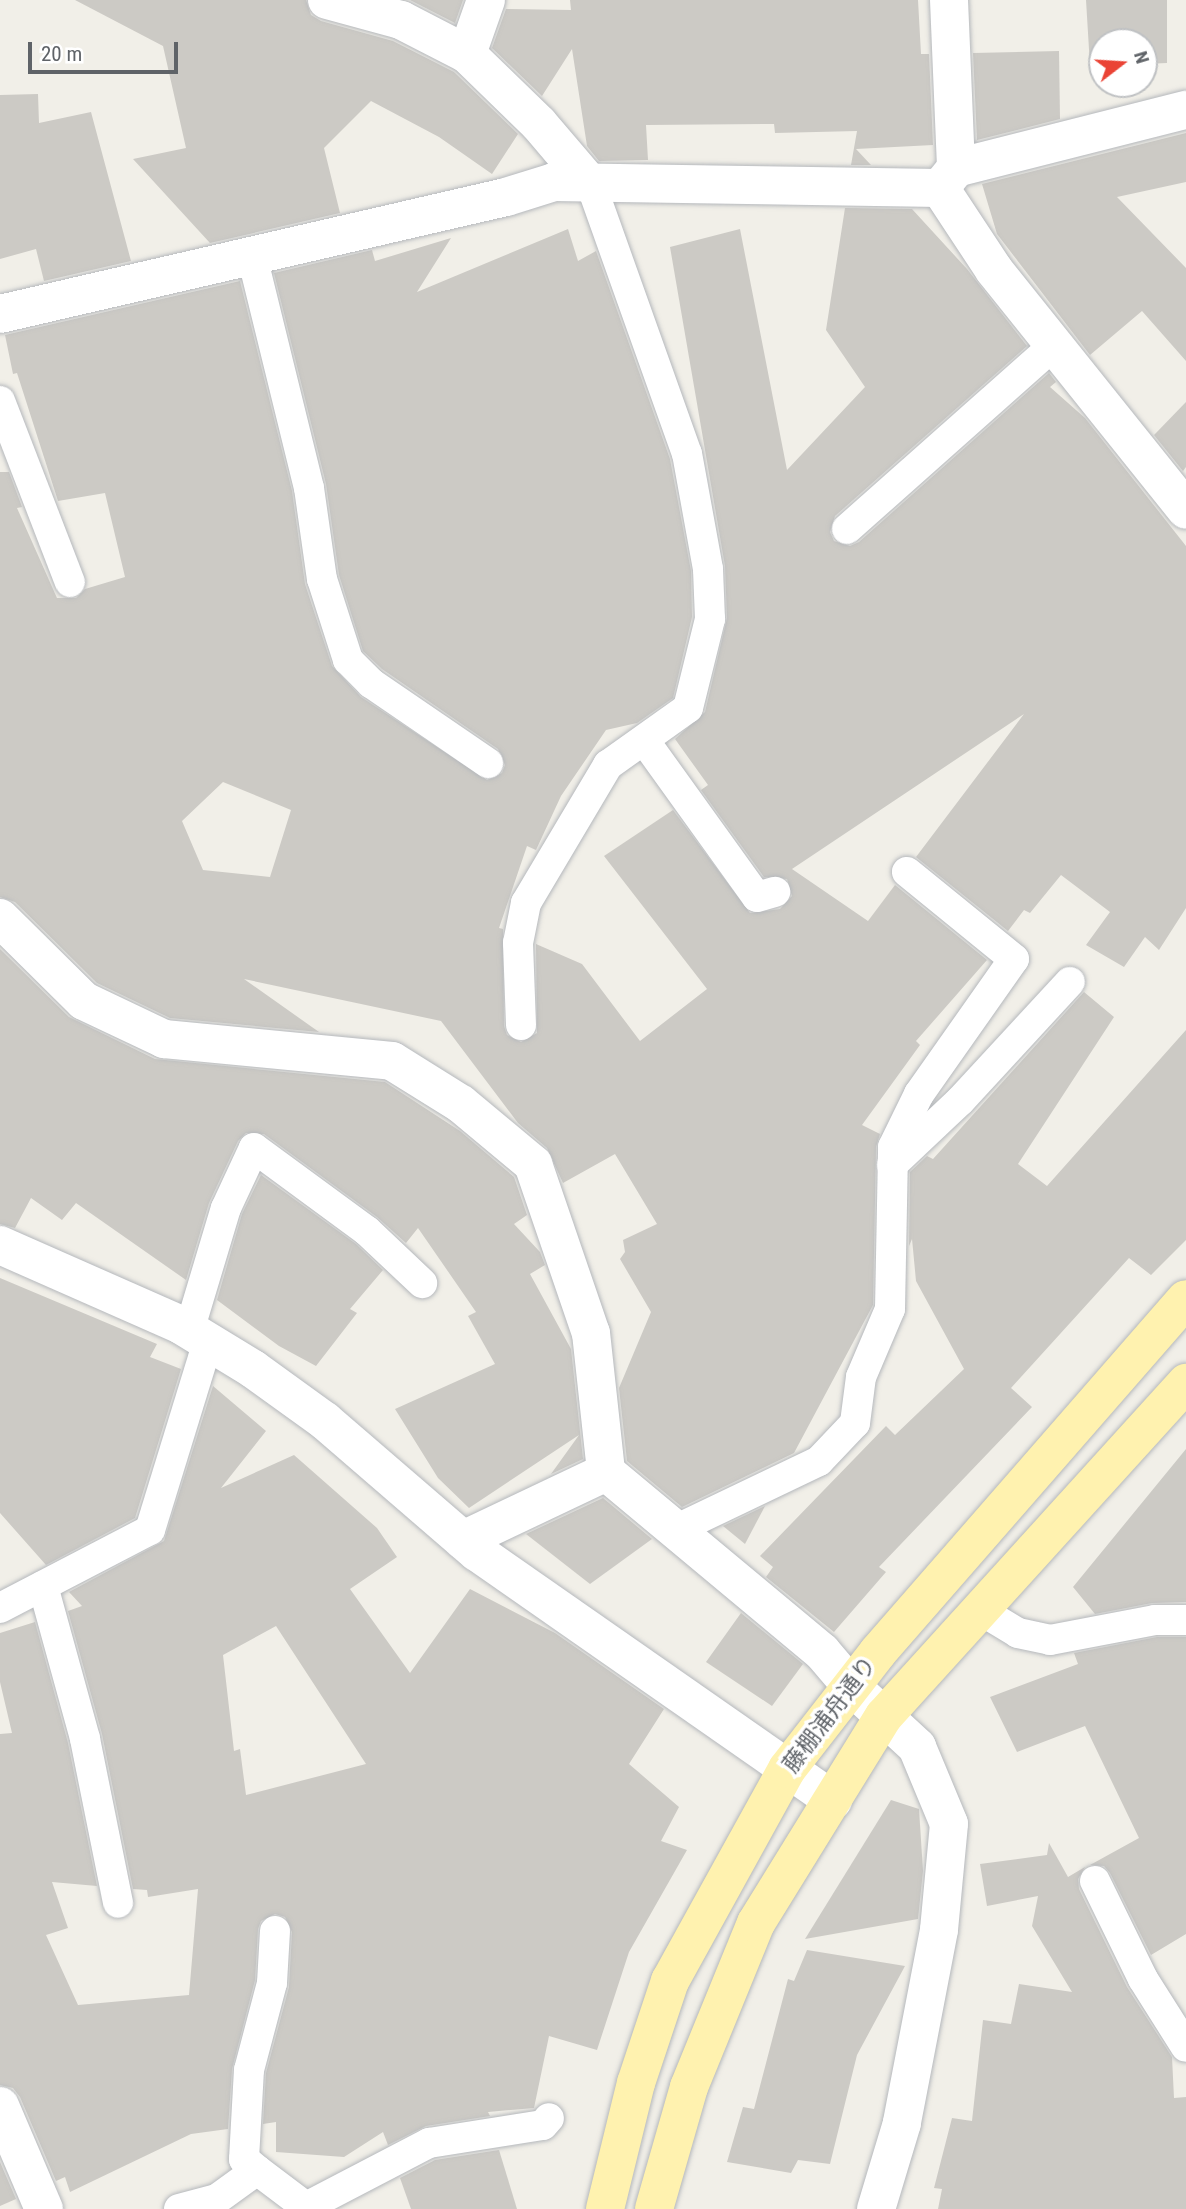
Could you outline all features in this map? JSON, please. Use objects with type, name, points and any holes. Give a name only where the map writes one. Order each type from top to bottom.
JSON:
[{"type":"main road","name":"藤棚浦舟通り","points":[[605,2209],[636,2083],[670,1981],[787,1769],[851,1686],[1186,1299]]},
{"type":"main road","name":"藤棚浦舟通り","points":[[654,2209],[689,2087],[720,2003],[756,1923],[884,1716],[1186,1382]]},
{"type":"street","points":[[327,0],[401,20],[467,54],[539,124],[591,185]]},
{"type":"street","points":[[467,54],[486,0]]},
{"type":"street","points":[[949,0],[948,178],[994,270],[1186,510]]},
{"type":"street","points":[[0,314],[506,197],[554,182],[591,185],[948,178],[1186,110]]},
{"type":"street","points":[[0,918],[84,1001],[164,1039],[392,1061],[534,1154],[591,1333],[606,1472],[822,1652],[851,1686],[917,1747],[949,1824],[939,1930],[902,2123],[876,2209]]},
{"type":"street","points":[[0,1245],[199,1336],[325,1421],[463,1539],[833,1800]]},
{"type":"street","points":[[463,1539],[606,1472]]},
{"type":"street","points":[[0,2106],[44,2209]]},
{"type":"lane","points":[[521,1024],[518,943],[526,903],[608,765],[688,708],[710,618],[708,569],[687,454],[591,185]]},
{"type":"lane","points":[[252,256],[309,488],[322,579],[348,660],[370,683],[488,763]]},
{"type":"lane","points":[[847,529],[1054,345]]},
{"type":"lane","points":[[0,401],[70,582]]},
{"type":"lane","points":[[644,740],[757,897],[775,892]]},
{"type":"lane","points":[[677,1529],[819,1461],[855,1423],[861,1377],[890,1310],[893,1147],[919,1094],[1014,959],[907,872]]},
{"type":"lane","points":[[891,1165],[960,1101],[1070,982]]},
{"type":"lane","points":[[0,1608],[150,1530],[199,1336],[226,1208],[254,1148],[367,1231],[422,1283]]},
{"type":"lane","points":[[43,1586],[85,1739],[118,1903]]},
{"type":"lane","points":[[979,1610],[1018,1633],[1050,1640],[1155,1620],[1186,1620]]},
{"type":"lane","points":[[1095,1881],[1143,1979],[1186,2047]]},
{"type":"lane","points":[[275,1931],[272,1983],[249,2070],[244,2159],[306,2207],[429,2143],[543,2125],[549,2118]]},
{"type":"lane","points":[[179,2209],[217,2199],[257,2170]]},
{"type":"building","points":[[75,0],[306,0],[311,15],[321,21],[393,41],[454,72],[518,134],[492,174],[439,137],[371,101],[324,148],[340,213],[210,243],[133,159],[186,148],[163,46]]},
{"type":"building","points":[[410,0],[463,0],[455,23]]},
{"type":"building","points":[[570,0],[918,0],[921,54],[929,54],[933,145],[856,149],[871,165],[851,165],[857,131],[775,133],[774,124],[646,125],[648,160],[599,161],[587,146],[572,49],[542,96],[492,48],[506,9],[571,10]]},
{"type":"building","points":[[1086,0],[1167,0],[1167,63],[1158,63],[1158,28],[1088,28],[1088,33]]},
{"type":"building","points":[[1059,51],[1060,119],[977,140],[973,53]]},
{"type":"building","points":[[38,94],[39,123],[91,112],[131,261],[44,281],[36,249],[0,259],[0,95]]},
{"type":"building","points":[[1186,133],[1186,182],[1117,197],[1186,268],[1186,361],[1142,311],[1090,355],[997,234],[982,184]]},
{"type":"building","points":[[845,208],[912,209],[967,269],[1027,346],[835,516],[830,532],[834,541],[850,546],[859,542],[1049,373],[1056,382],[1050,387],[1085,418],[1186,546],[1186,908],[1159,950],[1145,937],[1124,967],[1086,945],[1110,912],[1061,875],[1030,913],[1024,910],[1008,931],[916,857],[1024,714],[792,869],[868,921],[895,885],[987,960],[916,1041],[920,1045],[862,1125],[880,1134],[876,1147],[873,1305],[794,1453],[682,1507],[627,1461],[619,1388],[651,1312],[620,1259],[625,1252],[623,1240],[657,1224],[615,1154],[563,1183],[547,1148],[518,1123],[441,1021],[244,979],[319,1032],[170,1018],[97,983],[15,902],[0,897],[0,472],[9,472],[22,507],[17,508],[57,598],[76,598],[85,589],[125,577],[105,493],[58,501],[17,373],[13,374],[5,335],[240,281],[292,491],[305,584],[332,666],[361,697],[487,780],[502,773],[505,765],[498,749],[382,669],[363,651],[339,575],[326,484],[274,273],[372,250],[375,261],[451,238],[417,292],[568,229],[578,261],[596,251],[670,459],[691,571],[692,617],[673,698],[637,723],[606,730],[561,796],[536,850],[527,846],[499,928],[503,929],[504,1026],[507,1035],[521,1042],[537,1033],[536,944],[582,964],[640,1041],[707,989],[604,856],[673,810],[750,913],[780,909],[792,896],[787,879],[764,877],[701,790],[708,785],[675,739],[705,712],[727,618],[725,566],[670,247],[740,229],[787,470],[865,387],[826,330]],"holes":[[[223,782],[291,810],[270,877],[203,870],[182,821]]]},
{"type":"building","points":[[1186,402],[1186,467],[1183,471],[1154,435]]},
{"type":"building","points":[[0,949],[69,1017],[155,1059],[385,1082],[460,1131],[514,1177],[527,1215],[514,1224],[540,1252],[545,1265],[530,1274],[571,1349],[583,1459],[551,1474],[579,1435],[469,1508],[438,1478],[395,1409],[495,1364],[468,1316],[476,1312],[418,1228],[406,1243],[377,1217],[264,1134],[246,1133],[238,1141],[209,1203],[186,1280],[76,1203],[62,1220],[31,1198],[15,1228],[0,1224]]},
{"type":"building","points":[[1084,992],[1114,1017],[1018,1164],[1047,1186],[1186,1030],[1186,1240],[1151,1275],[1129,1258],[1011,1388],[1032,1407],[879,1567],[886,1572],[834,1632],[766,1577],[773,1567],[760,1556],[886,1426],[895,1435],[964,1369],[916,1281],[912,1239],[909,1246],[910,1172],[927,1156],[933,1159]]},
{"type":"building","points":[[261,1175],[356,1244],[383,1270],[350,1309],[357,1313],[316,1366],[279,1346],[217,1300],[242,1214]]},
{"type":"building","points":[[0,1278],[157,1344],[150,1357],[181,1369],[135,1518],[46,1565],[0,1513]]},
{"type":"building","points":[[213,1386],[266,1431],[221,1488],[294,1455],[377,1528],[397,1557],[350,1589],[410,1673],[470,1589],[555,1633],[664,1709],[629,1764],[679,1807],[661,1841],[687,1850],[629,1952],[597,2050],[549,2036],[534,2108],[488,2112],[490,2116],[426,2126],[388,2145],[383,2132],[344,2157],[276,2152],[276,2122],[263,2124],[266,2073],[289,1987],[292,1932],[285,1917],[275,1914],[261,1921],[258,1929],[255,1980],[232,2069],[228,2129],[191,2134],[70,2192],[65,2177],[56,2181],[20,2097],[13,2088],[0,2085],[0,1734],[12,1733],[0,1682],[0,1633],[35,1622],[68,1743],[97,1886],[52,1882],[68,1928],[46,1935],[78,2005],[189,1995],[198,1889],[148,1897],[147,1890],[133,1889],[102,1734],[68,1611],[82,1606],[69,1592],[164,1541]],"holes":[[[276,1626],[366,1764],[246,1795],[240,1749],[234,1751],[223,1655]]]},
{"type":"building","points":[[1186,1449],[1186,1602],[1152,1603],[1095,1614],[1073,1587]]},
{"type":"building","points":[[603,1498],[652,1539],[590,1584],[526,1534]]},
{"type":"building","points":[[765,1506],[745,1544],[723,1526]]},
{"type":"building","points":[[741,1613],[803,1664],[772,1706],[706,1662]]},
{"type":"building","points":[[1157,1637],[1186,1637],[1186,1934],[1151,1955],[1110,1873],[1104,1866],[1090,1865],[1139,1838],[1085,1726],[1017,1752],[990,1697],[1078,1664],[1074,1653]]},
{"type":"building","points":[[891,1800],[919,1809],[923,1871],[918,1919],[805,1939]]},
{"type":"building","points":[[1049,1843],[1068,1877],[1085,1867],[1078,1879],[1079,1889],[1127,1987],[1172,2057],[1174,2098],[1186,2097],[1186,2209],[938,2209],[942,2189],[934,2188],[952,2118],[972,2121],[983,2020],[1011,2024],[1019,1984],[1072,1992],[1032,1926],[1038,1896],[987,1906],[980,1864],[1047,1855]]},
{"type":"building","points":[[807,1950],[905,1966],[857,2055],[830,2164],[798,2160],[791,2173],[727,2162],[743,2107],[754,2109],[788,1979],[794,1981]]},
{"type":"building","points":[[499,2150],[517,2209],[411,2209],[400,2178],[435,2160]]},
{"type":"building","points":[[0,2162],[16,2199],[0,2206]]}]
